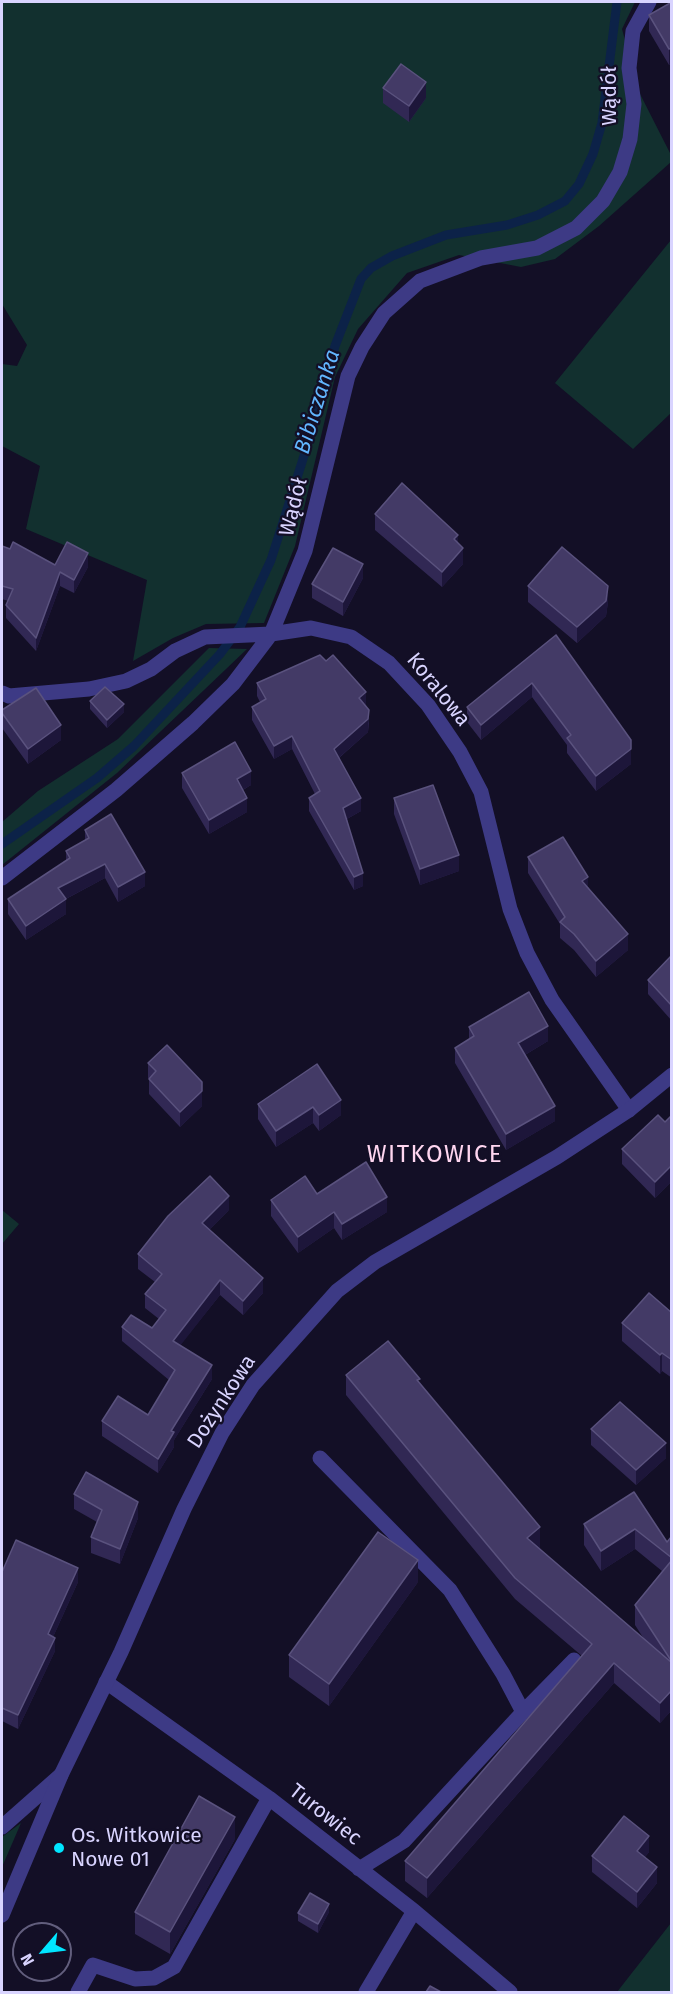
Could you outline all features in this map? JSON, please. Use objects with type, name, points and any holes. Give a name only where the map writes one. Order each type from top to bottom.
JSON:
[{"type":"street","name":"Wądół","points":[[2,878],[116,790],[193,723],[232,684],[271,634],[305,551],[348,376],[362,346],[384,313],[420,281],[481,258],[537,248],[576,228],[603,201],[620,172],[630,139],[634,104],[629,68],[633,31],[649,2]]},
{"type":"street","name":"Koralowa","points":[[2,693],[9,696],[89,689],[126,681],[152,669],[175,651],[205,637],[250,636],[311,628],[351,637],[389,663],[428,705],[460,752],[481,792],[510,909],[527,953],[552,1000],[629,1110]]},
{"type":"street","name":"Dożynkowa","points":[[2,1915],[61,1775],[106,1682],[184,1509],[222,1432],[253,1385],[337,1291],[375,1262],[557,1156],[629,1110],[672,1076]]},
{"type":"street","points":[[320,1458],[450,1590],[503,1674],[523,1712]]},
{"type":"street","points":[[359,1869],[404,1841],[573,1660]]},
{"type":"street","name":"Turowiec","points":[[106,1682],[269,1798],[414,1911],[510,1992]]},
{"type":"street","points":[[2,1827],[61,1775]]},
{"type":"street","points":[[78,1992],[93,1965],[135,1979],[154,1978],[174,1967],[269,1798]]},
{"type":"street","points":[[366,1992],[414,1911]]},
{"type":"green space","points":[[2,2],[635,2],[622,29],[639,92],[671,155],[671,162],[599,226],[555,259],[521,267],[459,255],[407,273],[358,329],[335,377],[295,546],[264,623],[206,624],[173,638],[133,661],[147,580],[26,529],[40,466],[2,446],[2,364],[17,366],[27,345],[2,304]]},
{"type":"green space","points":[[671,240],[671,413],[633,449],[555,383]]},
{"type":"green space","points":[[209,648],[247,649],[117,773],[2,865],[2,822],[38,791],[118,739]]},
{"type":"green space","points":[[2,1210],[19,1224],[2,1244]]},
{"type":"green space","points":[[21,1823],[2,1867],[2,1837]]},
{"type":"green space","points":[[671,1923],[671,1992],[617,1992]]},
{"type":"building","points":[[672,2],[672,48],[669,49],[649,15]]},
{"type":"building","points":[[401,64],[426,82],[409,106],[383,88]]},
{"type":"building","points":[[402,483],[458,535],[454,539],[463,548],[442,572],[375,514]]},
{"type":"building","points":[[13,542],[55,565],[67,542],[88,553],[74,580],[60,572],[36,638],[6,605],[13,589],[2,586],[2,546],[10,549]]},
{"type":"building","points":[[562,547],[608,586],[606,601],[577,627],[528,586]]},
{"type":"building","points":[[333,548],[363,564],[343,602],[312,584]]},
{"type":"building","points":[[556,635],[631,740],[631,749],[596,776],[567,738],[571,735],[532,683],[481,725],[467,707]]},
{"type":"building","points":[[320,655],[326,661],[333,655],[366,692],[359,698],[369,710],[368,719],[334,749],[361,798],[343,808],[363,873],[354,877],[309,798],[320,791],[292,736],[274,746],[252,707],[266,699],[257,683]]},
{"type":"building","points":[[105,687],[124,704],[107,720],[90,701]]},
{"type":"building","points":[[36,688],[61,725],[28,749],[2,710]]},
{"type":"building","points":[[235,742],[251,771],[237,779],[247,798],[209,820],[182,773]]},
{"type":"building","points":[[433,785],[459,855],[420,869],[394,798]]},
{"type":"building","points":[[111,814],[145,872],[118,887],[105,864],[58,888],[66,899],[26,926],[8,899],[70,858],[66,851],[89,838],[85,830]]},
{"type":"building","points":[[563,837],[588,877],[582,881],[628,934],[596,961],[574,934],[560,922],[565,917],[528,857]]},
{"type":"building","points":[[672,955],[672,1006],[648,980]]},
{"type":"building","points":[[529,992],[548,1026],[518,1043],[555,1106],[506,1134],[455,1048],[474,1036],[469,1027]]},
{"type":"building","points":[[167,1045],[202,1082],[202,1091],[180,1112],[149,1079],[156,1071],[148,1063]]},
{"type":"building","points":[[317,1064],[341,1100],[319,1115],[313,1107],[276,1131],[258,1104]]},
{"type":"building","points":[[658,1115],[665,1122],[672,1115],[672,1165],[655,1182],[622,1149]]},
{"type":"building","points":[[366,1162],[387,1197],[342,1224],[334,1212],[298,1237],[271,1200],[305,1176],[317,1194]]},
{"type":"building","points":[[210,1176],[229,1196],[202,1223],[263,1278],[243,1301],[220,1280],[173,1341],[212,1365],[171,1431],[174,1432],[158,1459],[102,1421],[118,1396],[148,1415],[175,1370],[122,1327],[131,1315],[152,1328],[166,1310],[145,1294],[162,1274],[138,1254],[168,1216]]},
{"type":"building","points":[[649,1293],[672,1313],[672,1360],[662,1353],[660,1355],[622,1323]]},
{"type":"building","points":[[388,1341],[420,1379],[417,1380],[540,1527],[527,1538],[672,1663],[672,1690],[660,1703],[614,1663],[427,1878],[405,1861],[592,1644],[515,1578],[346,1375]]},
{"type":"building","points":[[620,1402],[666,1443],[636,1470],[591,1429]]},
{"type":"building","points":[[86,1472],[138,1502],[120,1549],[91,1537],[102,1510],[74,1494]]},
{"type":"building","points":[[634,1492],[667,1542],[672,1536],[672,1558],[635,1529],[601,1551],[584,1524]]},
{"type":"building","points":[[378,1532],[418,1560],[329,1684],[289,1655]]},
{"type":"building","points":[[16,1540],[78,1568],[48,1634],[55,1638],[18,1715],[2,1708],[2,1572]]},
{"type":"building","points":[[672,1560],[672,1662],[635,1605]]},
{"type":"building","points":[[199,1796],[235,1817],[170,1932],[135,1912]]},
{"type":"building","points":[[624,1816],[649,1836],[637,1851],[657,1867],[637,1892],[592,1856]]},
{"type":"building","points":[[310,1893],[329,1904],[318,1924],[298,1913]]},
{"type":"building","points":[[430,1986],[441,1992],[426,1992]]},
{"type":"waterway","name":"Bibiczanka","points":[[2,844],[97,778],[134,746],[220,654],[240,627],[271,560],[309,440],[335,346],[361,279],[371,268],[392,256],[446,235],[507,225],[538,215],[565,201],[579,184],[593,154],[602,123],[617,2]]},
{"type":"place","name":"Os. Witkowice Nowe 01","points":[[59,1848]]},
{"type":"district","name":"WITKOWICE","points":[[435,1155]]}]
